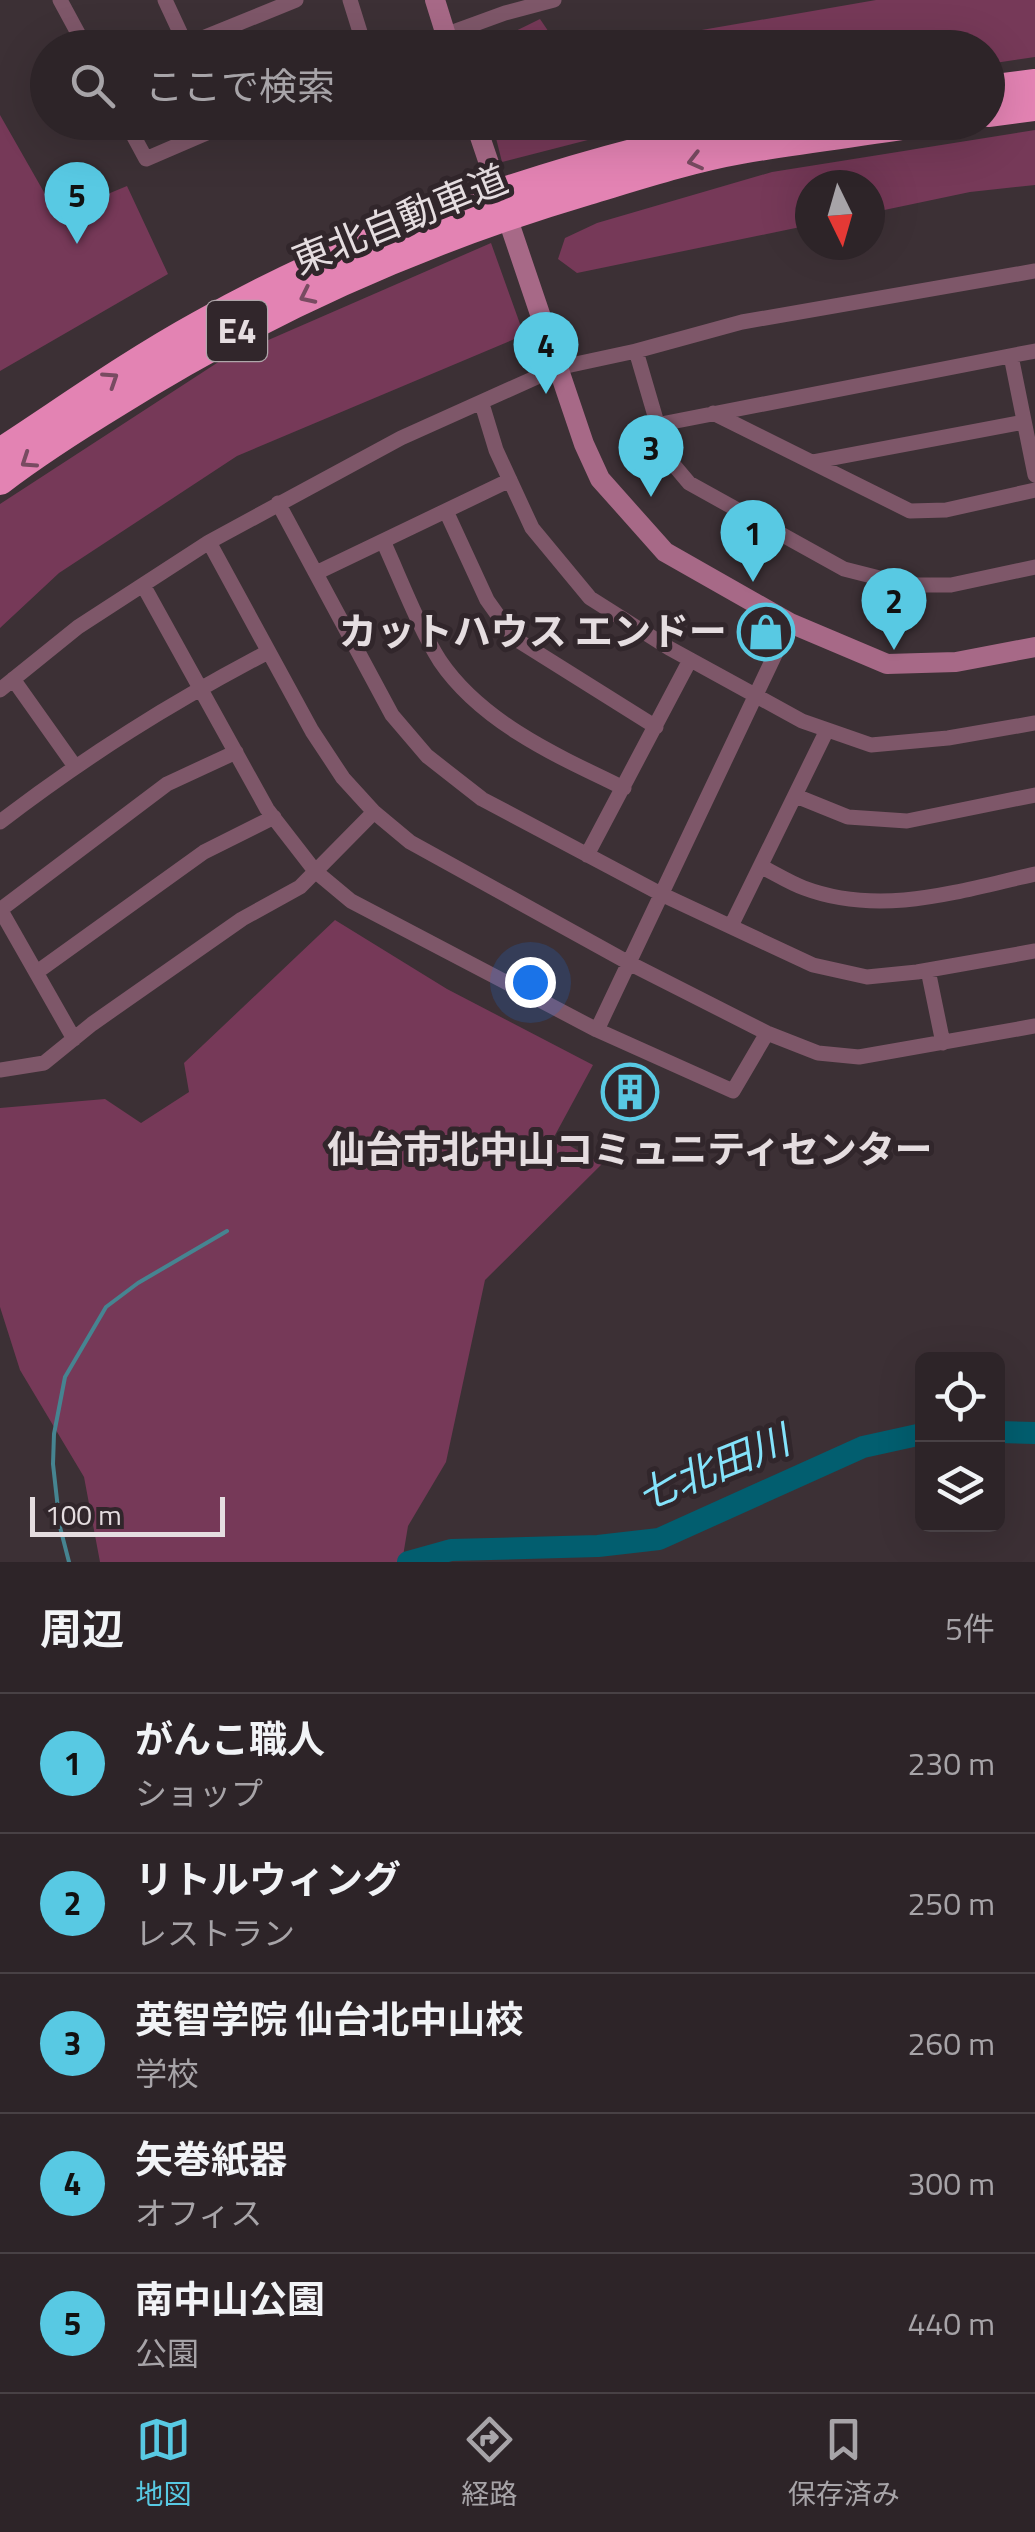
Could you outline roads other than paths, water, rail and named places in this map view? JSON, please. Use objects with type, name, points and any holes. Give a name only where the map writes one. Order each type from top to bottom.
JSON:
[{"type":"highway","points":[[1005,86],[1035,82]]},
{"type":"highway","points":[[1005,110],[1035,106]]},
{"type":"highway","name":"東北自動車道","points":[[0,481],[108,408],[247,326],[578,168],[684,140]]},
{"type":"highway","name":"東北自動車道","points":[[0,452],[141,360],[279,283],[370,242],[740,150],[808,140]]},
{"type":"street","points":[[60,0],[76,30]]},
{"type":"street","points":[[164,0],[175,30]]},
{"type":"street","points":[[214,30],[266,6],[296,0]]},
{"type":"street","points":[[350,0],[359,30]]},
{"type":"street","points":[[435,0],[444,30]]},
{"type":"street","points":[[460,30],[484,22],[503,7],[554,0]]},
{"type":"street","points":[[136,140],[146,159],[190,140]]},
{"type":"street","points":[[480,140],[584,444],[600,479],[665,552],[790,623],[888,664],[956,662],[1035,647]]},
{"type":"street","points":[[74,765],[6,684],[78,627],[209,542],[401,438],[557,368],[742,322],[1035,271]]},
{"type":"street","points":[[636,351],[667,457],[689,483],[844,569],[907,585],[951,585],[1035,567]]},
{"type":"street","points":[[656,425],[1035,352]]},
{"type":"street","points":[[1011,356],[1035,476]]},
{"type":"street","points":[[482,404],[496,450],[532,528],[590,598],[690,660],[802,721],[871,745],[948,738],[1035,723]]},
{"type":"street","points":[[712,413],[910,512],[946,510],[1035,490]]},
{"type":"street","points":[[811,463],[1024,422]]},
{"type":"street","points":[[316,573],[510,480]]},
{"type":"street","points":[[278,503],[392,715],[427,756],[482,799],[661,894],[813,965],[867,977],[1035,950]]},
{"type":"street","points":[[446,511],[487,600],[514,638],[656,726]]},
{"type":"street","points":[[209,542],[312,731],[344,778],[374,812],[410,842],[628,963],[767,1034],[818,1053],[860,1056],[1035,1026]]},
{"type":"street","points":[[383,542],[440,661],[473,697],[533,745],[624,788]]},
{"type":"street","points":[[143,585],[274,817],[315,871],[351,900],[596,1030],[733,1092],[767,1034]]},
{"type":"street","points":[[596,1030],[790,623]]},
{"type":"street","points":[[0,822],[74,765],[268,652]]},
{"type":"street","points":[[587,855],[690,660]]},
{"type":"street","points":[[731,926],[827,730]]},
{"type":"street","points":[[74,1038],[0,909],[167,784],[236,752]]},
{"type":"street","points":[[796,796],[848,817],[907,820],[1035,795]]},
{"type":"street","points":[[0,1070],[44,1063],[242,919],[300,887],[374,812]]},
{"type":"street","points":[[37,972],[204,852],[274,817]]},
{"type":"street","points":[[762,867],[804,888],[862,902],[907,902],[1035,874]]},
{"type":"street","points":[[928,970],[943,1043]]},
{"type":"waterway","points":[[69,1562],[60,1527],[53,1464],[54,1434],[65,1377],[106,1307],[138,1283],[227,1231]]},
{"type":"waterway","name":"七北田川","points":[[1005,1432],[1035,1433]]},
{"type":"waterway","name":"七北田川","points":[[408,1562],[451,1550],[598,1546],[659,1539],[863,1447],[915,1436]]},
{"type":"place","name":"南中山公園","points":[[77,244]]},
{"type":"place","name":"矢巻紙器","points":[[546,394]]},
{"type":"place","name":"英智学院 仙台北中山校","points":[[651,497]]},
{"type":"place","name":"がんこ職人","points":[[753,582]]},
{"type":"place","name":"カットハウス エンドー","points":[[766,632]]},
{"type":"place","name":"リトルウィング","points":[[894,650]]},
{"type":"place","name":"仙台市北中山コミュニティセンター","points":[[630,1092]]}]
